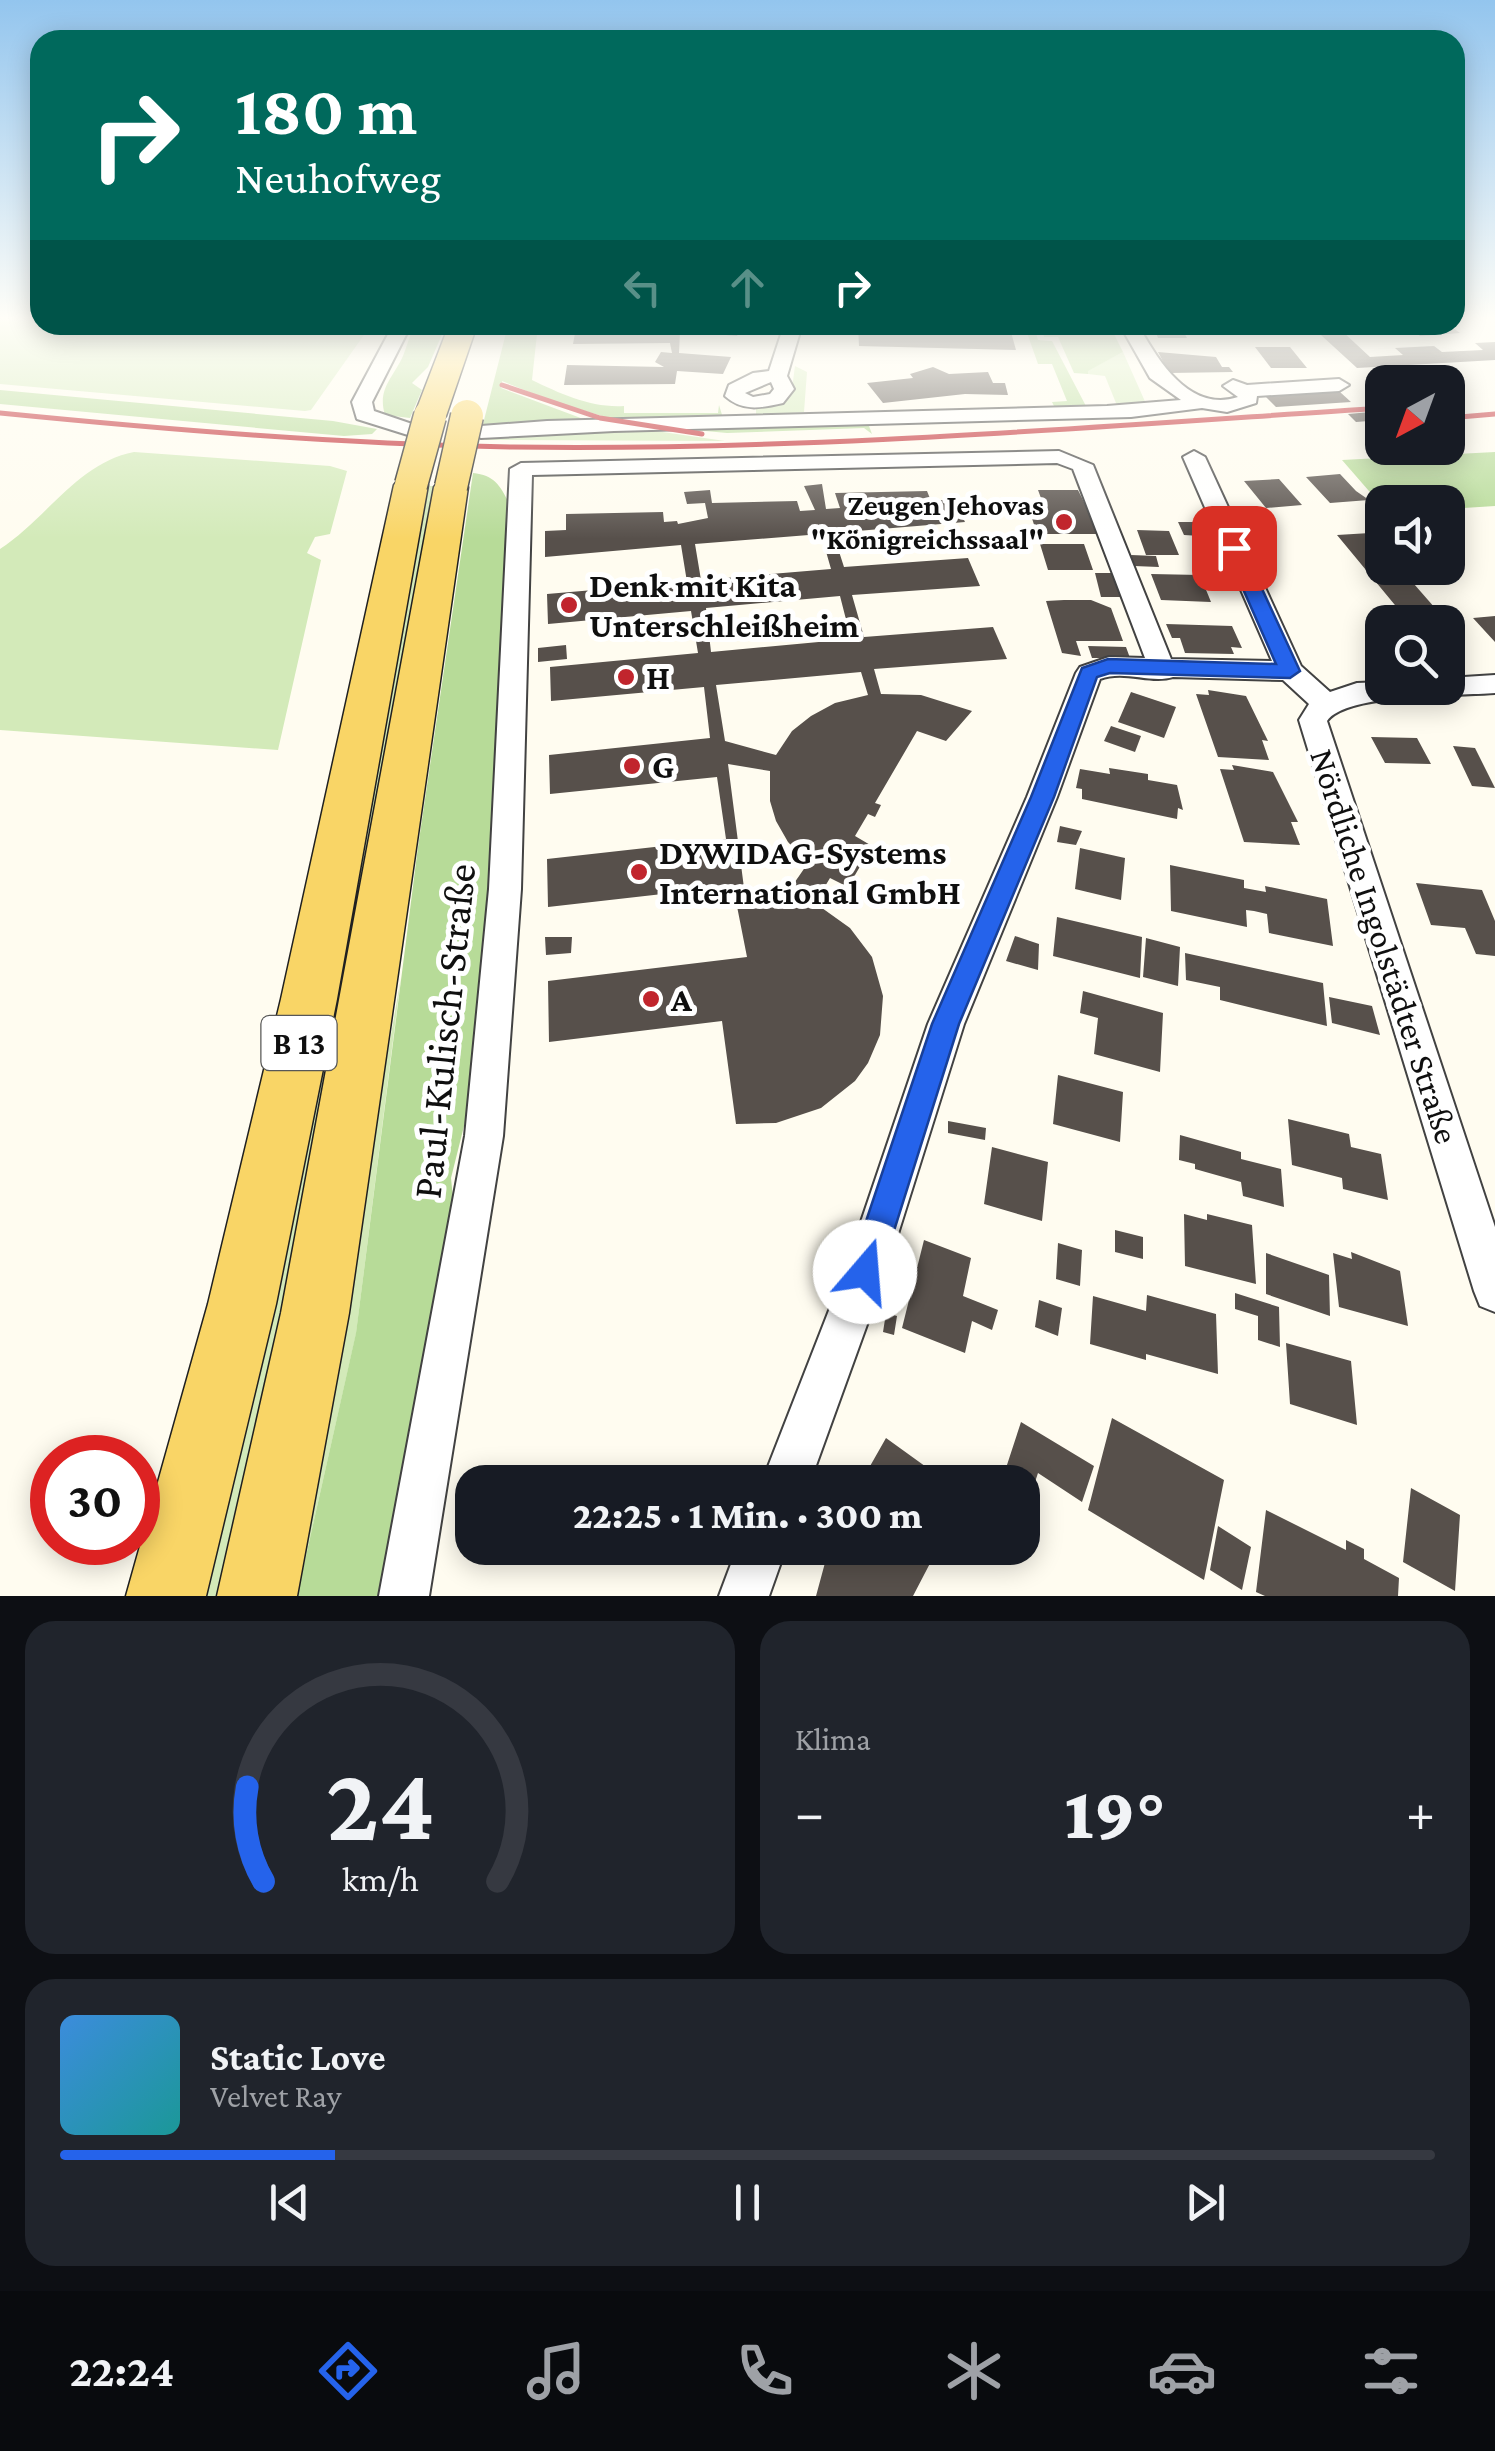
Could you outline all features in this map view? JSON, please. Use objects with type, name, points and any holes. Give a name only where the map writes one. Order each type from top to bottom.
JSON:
[{"type":"main road","name":"B 13","points":[[257,1596],[322,1275],[372,991],[431,486],[419,422],[433,390]]},
{"type":"main road","name":"B 13","points":[[166,1596],[242,1304],[431,486],[474,424],[477,390]]},
{"type":"street","points":[[368,390],[362,402],[364,415],[419,422]]},
{"type":"street","points":[[1184,390],[1201,402]]},
{"type":"street","points":[[474,424],[862,421],[1080,413],[1201,402],[1235,406],[1249,399],[1245,390]]},
{"type":"street","name":"Paul-Kulisch-Straße","points":[[404,1596],[484,1136],[505,889],[520,469],[1059,457],[1082,464],[1164,670]]},
{"type":"street","name":"Nördliche Ingolstädter Straße","points":[[1194,457],[1290,671],[1325,702],[1313,720],[1495,1291]]},
{"type":"street","points":[[792,1465],[865,1272],[946,1024],[1042,797],[1089,673],[1108,666],[1290,671]]},
{"type":"street","points":[[1465,686],[1495,684]]},
{"type":"street","points":[[1325,702],[1365,692]]},
{"type":"street","points":[[744,1596],[756,1565]]},
{"type":"green space","points":[[0,390],[5,390],[333,421],[377,429],[372,434],[344,436],[0,404]]},
{"type":"green space","points":[[73,390],[325,390],[311,410]]},
{"type":"green space","points":[[422,390],[410,418],[385,415],[385,391]]},
{"type":"green space","points":[[491,390],[508,390],[586,420],[482,428]]},
{"type":"green space","points":[[525,390],[555,390],[588,402],[624,406],[624,413],[718,413],[719,405],[723,418],[612,419]]},
{"type":"green space","points":[[792,390],[806,390],[804,412],[756,416],[756,409],[791,396]]},
{"type":"green space","points":[[1063,390],[1078,390],[1087,408],[1055,408],[1052,402],[1067,401]]},
{"type":"green space","points":[[1111,390],[1140,390],[1147,406],[1118,408]]},
{"type":"green space","points":[[621,426],[725,441],[485,440],[487,435]]},
{"type":"green space","points":[[652,426],[869,426],[872,434],[864,428],[727,433]]},
{"type":"green space","points":[[134,452],[330,466],[347,471],[330,534],[315,537],[307,553],[321,560],[278,750],[0,730],[0,549],[79,479],[114,458]]},
{"type":"green space","points":[[1495,452],[1495,506],[1465,508],[1465,485],[1365,486],[1342,460],[1365,459],[1365,465],[1465,465],[1465,454]]},
{"type":"green space","points":[[473,473],[496,482],[509,503],[490,864],[471,1098],[451,1178],[455,1218],[389,1596],[297,1596],[356,1333],[418,847]]},
{"type":"green space","points":[[428,486],[436,486],[406,668],[227,1596],[197,1596]]},
{"type":"green space","points":[[401,977],[356,1334],[297,1596],[288,1596],[316,1464]]},
{"type":"building","points":[[873,390],[1007,390],[1008,395],[965,394],[883,403]]},
{"type":"building","points":[[1340,392],[1351,402],[1276,407],[1266,397]]},
{"type":"building","points":[[1365,412],[1365,421],[1356,422],[1348,414]]},
{"type":"building","points":[[1340,474],[1365,500],[1330,503],[1306,477]]},
{"type":"building","points":[[1279,479],[1302,505],[1266,508],[1244,481]]},
{"type":"building","points":[[822,484],[826,509],[840,508],[835,493],[927,491],[931,501],[954,499],[965,522],[833,533],[844,567],[968,558],[980,586],[852,595],[864,637],[993,627],[1007,659],[874,669],[881,694],[921,695],[972,711],[946,741],[917,731],[875,803],[881,805],[875,817],[868,814],[855,836],[872,846],[848,887],[830,878],[815,903],[850,928],[872,957],[883,996],[880,1035],[855,1081],[821,1108],[776,1123],[736,1124],[722,1021],[549,1042],[548,981],[747,957],[733,886],[548,907],[547,859],[726,839],[717,777],[550,794],[549,755],[710,738],[704,687],[551,701],[550,667],[698,653],[691,611],[548,624],[547,594],[687,582],[681,545],[545,557],[545,531],[566,530],[566,514],[663,512],[664,522],[678,524],[708,518],[705,503],[687,504],[684,492],[710,490],[712,503],[797,501],[800,511],[815,510],[804,486]],"holes":[[[821,534],[831,569],[701,580],[695,544]],[[840,596],[851,639],[711,652],[706,608]],[[861,672],[868,695],[835,703],[811,716],[792,731],[776,755],[725,741],[716,685]],[[728,764],[770,771],[770,801],[776,821],[788,842],[808,863],[788,892],[744,888]]]},
{"type":"building","name":"Zeugen Jehovas \"Königreichssaal\"","points":[[1038,490],[1078,490],[1100,534],[1037,534],[1029,509],[1045,509]]},
{"type":"building","points":[[1178,522],[1195,522],[1201,536],[1184,535]]},
{"type":"building","points":[[1137,530],[1169,531],[1179,555],[1146,555]]},
{"type":"building","points":[[1365,533],[1365,569],[1337,535]]},
{"type":"building","points":[[1040,544],[1084,544],[1093,570],[1048,570]]},
{"type":"building","points":[[1131,555],[1156,556],[1159,567],[1134,566]]},
{"type":"building","points":[[1095,573],[1116,573],[1123,597],[1101,597]]},
{"type":"building","points":[[1151,574],[1200,575],[1211,602],[1161,600]]},
{"type":"building","points":[[1378,585],[1415,585],[1432,605],[1395,605]]},
{"type":"building","points":[[1091,600],[1111,608],[1123,641],[1076,641],[1081,656],[1062,653],[1046,601]]},
{"type":"building","points":[[1495,616],[1495,642],[1473,618]]},
{"type":"building","points":[[1166,624],[1232,626],[1242,648],[1231,647],[1234,654],[1185,653],[1180,638],[1172,638]]},
{"type":"building","points":[[566,645],[567,659],[538,662],[538,648]]},
{"type":"building","points":[[1088,646],[1126,647],[1130,658],[1092,658]]},
{"type":"building","points":[[1208,690],[1246,696],[1268,741],[1262,740],[1269,760],[1218,757],[1196,694],[1209,695]]},
{"type":"building","points":[[1131,692],[1176,707],[1164,738],[1118,722]]},
{"type":"building","points":[[1111,726],[1141,736],[1135,752],[1104,741]]},
{"type":"building","points":[[1371,737],[1417,738],[1431,764],[1385,763]]},
{"type":"building","points":[[1453,746],[1475,748],[1495,788],[1472,786]]},
{"type":"building","points":[[1232,765],[1273,772],[1298,822],[1291,822],[1300,845],[1244,842],[1220,769],[1234,770]]},
{"type":"building","points":[[1109,768],[1148,774],[1148,780],[1177,785],[1183,810],[1178,808],[1177,819],[1082,799],[1082,789],[1076,788],[1080,769],[1110,774]]},
{"type":"building","points":[[1060,826],[1082,831],[1076,845],[1057,842]]},
{"type":"building","points":[[1080,848],[1125,858],[1121,900],[1075,889]]},
{"type":"building","points":[[1170,865],[1244,880],[1244,888],[1266,892],[1265,886],[1327,899],[1333,946],[1269,933],[1267,914],[1254,911],[1246,910],[1247,927],[1171,911]]},
{"type":"building","points":[[1416,883],[1482,890],[1495,921],[1495,956],[1476,954],[1465,928],[1431,925]]},
{"type":"building","points":[[1057,917],[1142,937],[1140,978],[1053,956]]},
{"type":"building","points":[[1015,936],[1039,944],[1038,970],[1006,961]]},
{"type":"building","points":[[545,937],[572,937],[571,953],[546,955]]},
{"type":"building","points":[[1146,938],[1180,947],[1178,986],[1143,977]]},
{"type":"building","points":[[1185,953],[1323,983],[1327,1026],[1220,1000],[1220,987],[1186,980]]},
{"type":"building","points":[[1083,991],[1163,1013],[1160,1072],[1094,1054],[1098,1018],[1080,1013]]},
{"type":"building","points":[[1329,997],[1372,1006],[1380,1035],[1332,1023]]},
{"type":"building","points":[[1058,1075],[1123,1092],[1120,1142],[1053,1124]]},
{"type":"building","points":[[1288,1119],[1349,1134],[1351,1147],[1381,1154],[1388,1200],[1343,1189],[1342,1178],[1292,1165]]},
{"type":"building","points":[[948,1121],[986,1128],[985,1140],[948,1133]]},
{"type":"building","points":[[1180,1135],[1241,1152],[1241,1159],[1281,1169],[1284,1207],[1243,1196],[1241,1182],[1195,1169],[1195,1164],[1179,1160]]},
{"type":"building","points":[[992,1147],[1048,1162],[1042,1221],[984,1204]]},
{"type":"building","points":[[1184,1214],[1207,1220],[1207,1214],[1252,1225],[1256,1284],[1185,1266]]},
{"type":"building","points":[[1115,1230],[1143,1237],[1143,1259],[1115,1252]]},
{"type":"building","points":[[924,1240],[971,1258],[963,1296],[998,1310],[992,1330],[972,1321],[965,1353],[902,1328]]},
{"type":"building","points":[[1058,1243],[1082,1250],[1080,1286],[1056,1279]]},
{"type":"building","points":[[1351,1252],[1400,1271],[1408,1326],[1339,1307],[1333,1253],[1352,1259]]},
{"type":"building","points":[[1266,1253],[1329,1275],[1330,1316],[1266,1294]]},
{"type":"building","points":[[1235,1293],[1279,1307],[1280,1347],[1258,1340],[1258,1316],[1235,1309]]},
{"type":"building","points":[[1147,1295],[1216,1314],[1218,1374],[1146,1354],[1146,1360],[1090,1344],[1093,1296],[1146,1311]]},
{"type":"building","points":[[1039,1300],[1062,1308],[1058,1336],[1035,1327]]},
{"type":"building","points":[[886,1313],[897,1316],[894,1335],[883,1332]]},
{"type":"building","points":[[1286,1343],[1351,1361],[1357,1425],[1290,1404]]},
{"type":"building","points":[[1112,1418],[1224,1480],[1204,1580],[1088,1510]]},
{"type":"building","points":[[1021,1422],[1094,1466],[1082,1502],[1040,1474],[1040,1465],[1007,1465]]},
{"type":"building","points":[[886,1438],[923,1465],[871,1465]]},
{"type":"building","points":[[1411,1488],[1460,1515],[1455,1591],[1403,1562]]},
{"type":"building","points":[[1266,1510],[1346,1550],[1346,1540],[1364,1549],[1364,1559],[1399,1578],[1398,1596],[1265,1596],[1256,1592]]},
{"type":"building","points":[[1218,1526],[1251,1547],[1242,1590],[1210,1570]]},
{"type":"building","points":[[824,1565],[929,1565],[913,1596],[816,1596]]},
{"type":"railway","points":[[518,390],[600,418],[702,434]]},
{"type":"railway","points":[[0,413],[321,439],[622,447],[948,436],[1365,409]]},
{"type":"railway","points":[[1465,417],[1495,414]]},
{"type":"place","name":"Zeugen Jehovas \"Königreichssaal\"","points":[[1064,522]]},
{"type":"place","name":"Denk mit Kita Unterschleißheim","points":[[569,605]]},
{"type":"place","name":"H","points":[[626,677]]},
{"type":"place","name":"G","points":[[632,766]]},
{"type":"place","name":"DYWIDAG-Systems International GmbH","points":[[639,872]]},
{"type":"place","name":"A","points":[[651,999]]},
{"type":"route","points":[[865,1272],[946,1024],[1042,797],[1089,673],[1108,666],[1290,671],[1234,548]]}]
